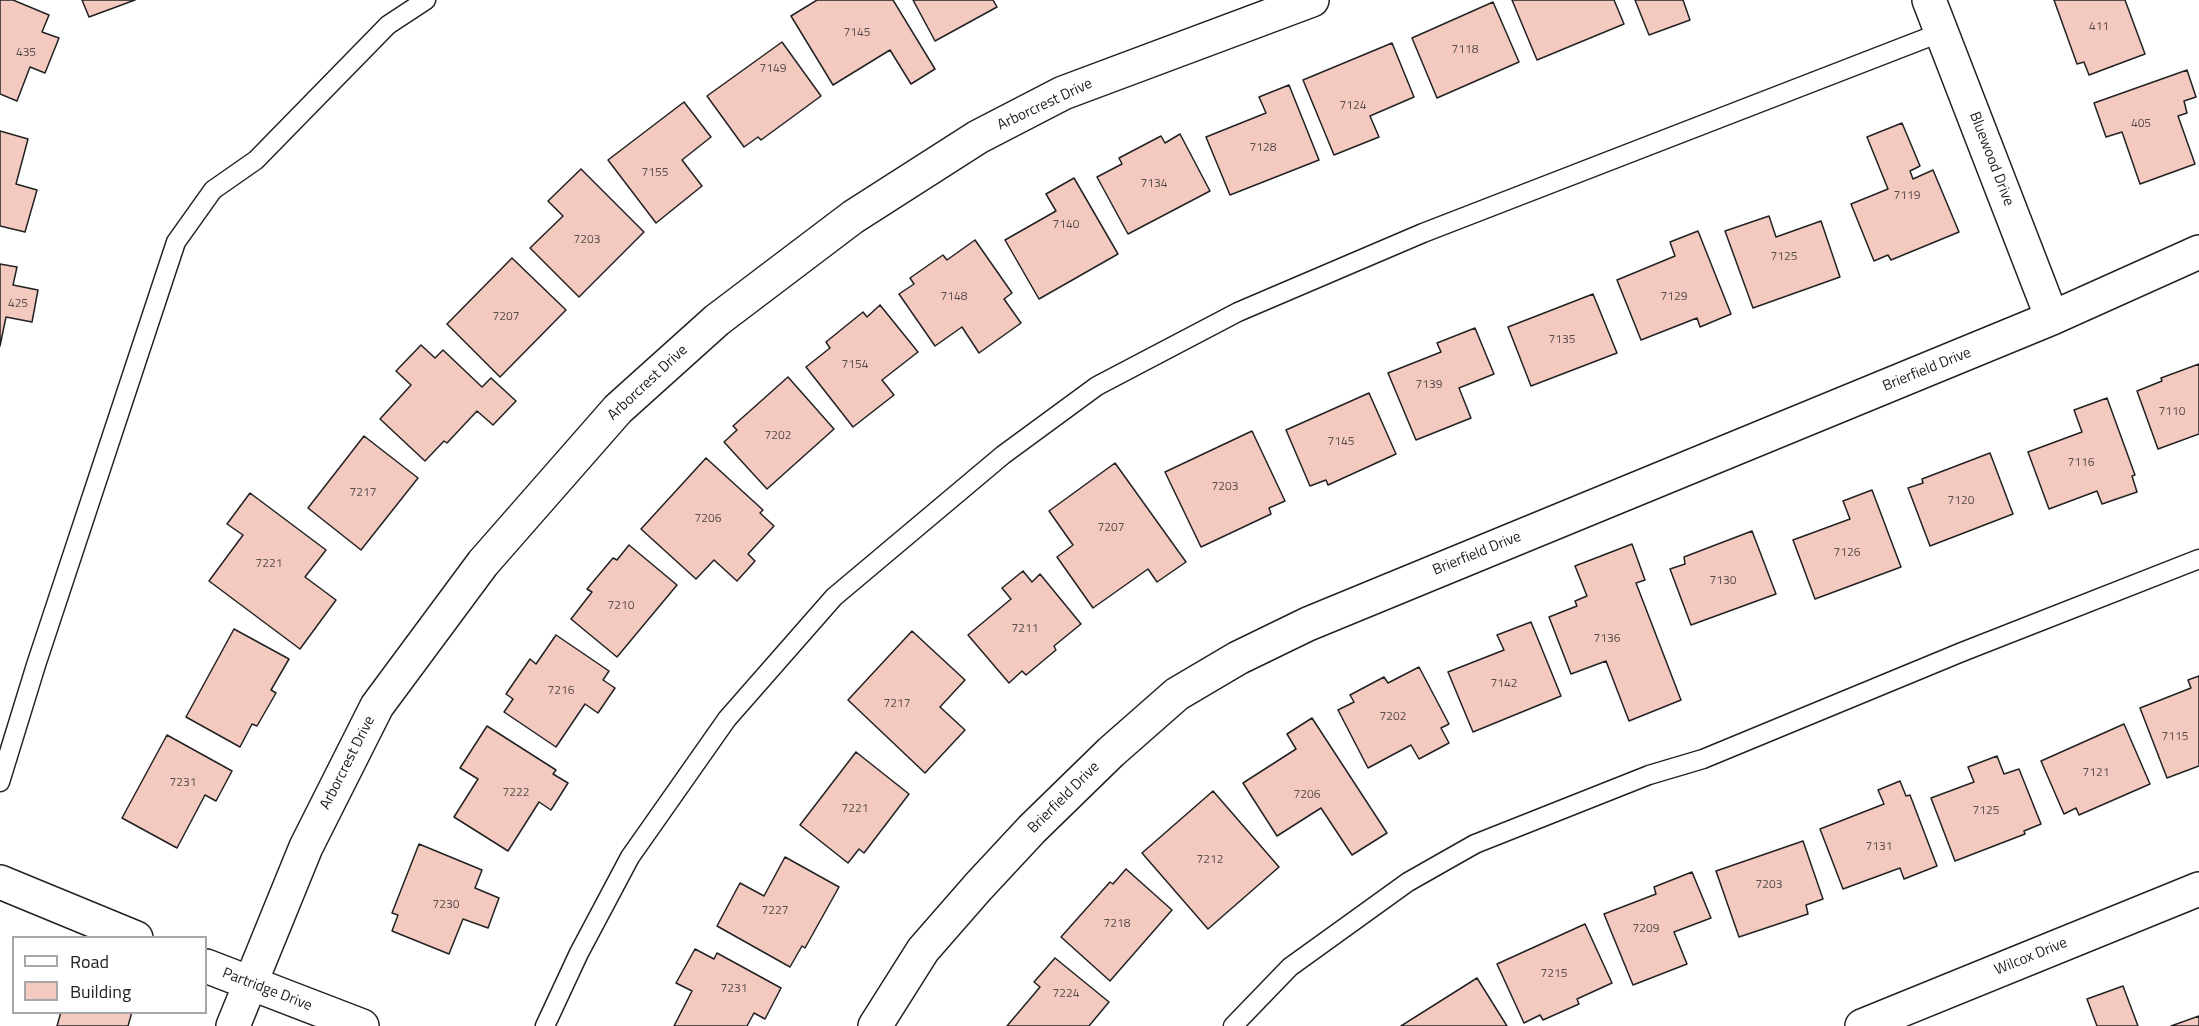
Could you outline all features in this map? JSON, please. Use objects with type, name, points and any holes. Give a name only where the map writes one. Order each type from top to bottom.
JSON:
[{"type":"street","name":"Arborcrest Drive","points":[[233,1026],[306,847],[377,706],[483,563],[618,409],[717,320],[853,217],[978,137],[1063,93],[1312,0]]},
{"type":"street","name":"Bluewood Drive","points":[[1929,0],[2052,318]]},
{"type":"street","name":"Brierfield Drive","points":[[875,1026],[923,950],[978,886],[1032,829],[1111,752],[1177,694],[1238,658],[1308,624],[2052,318],[2199,252]]},
{"type":"street","points":[[0,882],[131,936]]},
{"type":"street","name":"Wilcox Drive","points":[[1862,1026],[2199,889]]},
{"type":"street","name":"Partridge Drive","points":[[207,966],[362,1026]]},
{"type":"lane","points":[[0,782],[36,665],[176,242],[213,190],[256,160],[388,25],[426,0]]},
{"type":"lane","points":[[545,1026],[579,953],[630,857],[727,719],[834,597],[1003,455],[1097,386],[1238,312],[1423,233],[1942,32]]},
{"type":"lane","points":[[1233,1026],[1290,967],[1408,882],[1475,844],[1649,775],[1703,759],[1962,652],[2199,559]]},
{"type":"building","points":[[0,0],[13,0],[49,15],[42,32],[59,38],[45,73],[30,67],[17,101],[0,94]]},
{"type":"building","points":[[82,0],[135,0],[89,17]]},
{"type":"building","points":[[817,0],[893,0],[935,69],[911,84],[890,50],[833,85],[791,16]]},
{"type":"building","points":[[913,0],[993,0],[997,7],[935,41]]},
{"type":"building","points":[[1512,0],[1614,0],[1624,24],[1537,60]]},
{"type":"building","points":[[1635,0],[1683,0],[1690,20],[1649,35]]},
{"type":"building","points":[[2054,0],[2125,0],[2145,54],[2089,75],[2084,62],[2077,64]]},
{"type":"building","points":[[1493,2],[1519,62],[1437,98],[1412,38]]},
{"type":"building","points":[[782,42],[821,96],[761,140],[758,137],[744,147],[707,96]]},
{"type":"building","points":[[1392,43],[1414,97],[1370,116],[1379,137],[1334,155],[1303,80]]},
{"type":"building","points":[[2187,70],[2196,97],[2184,101],[2187,113],[2178,116],[2195,164],[2140,184],[2122,132],[2106,137],[2094,103]]},
{"type":"building","points":[[1289,85],[1319,160],[1230,195],[1206,137],[1266,113],[1259,97]]},
{"type":"building","points":[[684,102],[711,137],[682,160],[702,186],[656,223],[608,160]]},
{"type":"building","points":[[1902,123],[1920,166],[1910,171],[1913,179],[1933,170],[1959,232],[1891,260],[1888,255],[1874,261],[1851,204],[1888,189],[1867,137]]},
{"type":"building","points":[[0,131],[28,139],[16,184],[37,190],[25,232],[0,226]]},
{"type":"building","points":[[1180,134],[1210,191],[1128,234],[1097,177],[1122,164],[1119,158],[1161,136],[1165,143]]},
{"type":"building","points":[[581,169],[644,232],[579,297],[530,248],[563,216],[548,201]]},
{"type":"building","points":[[1074,178],[1118,254],[1039,299],[1005,240],[1056,211],[1046,194]]},
{"type":"building","points":[[1769,216],[1776,237],[1821,221],[1840,277],[1753,308],[1725,231]]},
{"type":"building","points":[[1698,231],[1731,314],[1700,327],[1697,318],[1641,340],[1617,280],[1675,256],[1670,242]]},
{"type":"building","points":[[975,240],[1012,293],[1004,299],[1021,323],[979,353],[962,327],[935,346],[899,294],[914,284],[910,278],[943,255],[947,260]]},
{"type":"building","points":[[512,258],[566,310],[500,377],[447,324]]},
{"type":"building","points":[[0,264],[17,267],[13,285],[38,290],[32,322],[6,317],[0,346]]},
{"type":"building","points":[[1593,294],[1617,353],[1531,386],[1508,327]]},
{"type":"building","points":[[880,305],[918,352],[882,380],[894,395],[853,427],[806,367],[830,348],[826,342],[863,312],[867,317]]},
{"type":"building","points":[[1475,328],[1494,374],[1459,388],[1471,418],[1416,440],[1388,373],[1441,352],[1437,343]]},
{"type":"building","points":[[421,345],[435,358],[443,350],[482,387],[491,378],[516,401],[493,425],[477,411],[447,443],[444,441],[425,461],[380,419],[411,385],[396,371]]},
{"type":"building","points":[[2199,364],[2199,434],[2158,449],[2137,391],[2162,381],[2161,378]]},
{"type":"building","points":[[788,377],[834,429],[767,489],[724,442],[737,430],[733,426]]},
{"type":"building","points":[[1369,393],[1396,454],[1328,485],[1326,480],[1310,486],[1286,430]]},
{"type":"building","points":[[2107,398],[2135,475],[2132,476],[2137,492],[2102,504],[2097,491],[2049,509],[2028,452],[2082,432],[2074,410]]},
{"type":"building","points":[[1252,431],[1285,501],[1269,508],[1271,514],[1201,547],[1165,472]]},
{"type":"building","points":[[364,436],[418,478],[361,550],[308,508]]},
{"type":"building","points":[[1990,453],[2013,514],[1930,546],[1908,488],[1923,483],[1922,479]]},
{"type":"building","points":[[706,458],[763,510],[760,513],[774,526],[748,554],[755,561],[737,581],[714,560],[696,579],[641,529]]},
{"type":"building","points":[[1115,463],[1186,562],[1157,582],[1148,569],[1093,608],[1057,557],[1073,545],[1049,511]]},
{"type":"building","points":[[1872,490],[1901,567],[1815,599],[1793,540],[1850,519],[1843,501]]},
{"type":"building","points":[[250,493],[326,550],[305,577],[336,600],[300,649],[209,581],[243,535],[227,524]]},
{"type":"building","points":[[1752,531],[1776,594],[1691,625],[1670,569],[1685,564],[1684,557]]},
{"type":"building","points":[[1632,544],[1645,580],[1636,583],[1681,700],[1629,721],[1606,661],[1571,674],[1549,617],[1577,606],[1575,601],[1587,596],[1575,566]]},
{"type":"building","points":[[629,545],[677,585],[617,657],[571,619],[592,592],[587,589],[613,558],[617,560]]},
{"type":"building","points":[[1023,571],[1032,582],[1040,574],[1081,624],[1054,646],[1056,650],[1026,675],[1022,671],[1009,683],[968,635],[1011,599],[1002,588]]},
{"type":"building","points":[[1531,622],[1561,696],[1473,732],[1448,672],[1504,650],[1497,635]]},
{"type":"building","points":[[234,629],[289,659],[271,690],[276,693],[257,726],[252,724],[240,747],[186,717]]},
{"type":"building","points":[[912,631],[965,680],[940,707],[965,730],[925,773],[848,700]]},
{"type":"building","points":[[556,635],[609,671],[603,680],[615,688],[598,713],[585,704],[556,747],[504,712],[513,699],[506,694],[530,659],[536,664]]},
{"type":"building","points":[[1419,667],[1449,724],[1441,728],[1449,743],[1419,759],[1411,745],[1368,768],[1338,710],[1354,702],[1350,695],[1384,677],[1388,683]]},
{"type":"building","points":[[2199,676],[2199,766],[2167,778],[2140,708],[2191,688],[2188,680]]},
{"type":"building","points":[[1312,718],[1387,833],[1352,855],[1321,808],[1277,836],[1243,783],[1296,749],[1287,734]]},
{"type":"building","points":[[2124,724],[2150,784],[2079,815],[2076,808],[2064,814],[2041,761]]},
{"type":"building","points":[[487,726],[556,770],[553,774],[568,783],[551,810],[539,802],[508,851],[454,817],[478,779],[460,768]]},
{"type":"building","points":[[167,735],[232,771],[216,801],[205,795],[177,848],[122,818]]},
{"type":"building","points":[[856,752],[909,794],[864,853],[859,849],[848,863],[800,825]]},
{"type":"building","points":[[1997,756],[2004,774],[2019,769],[2041,824],[2024,831],[2025,834],[1955,861],[1931,798],[1974,782],[1968,767]]},
{"type":"building","points":[[1900,781],[1906,796],[1910,795],[1937,866],[1904,879],[1900,868],[1843,889],[1820,829],[1884,804],[1878,790]]},
{"type":"building","points":[[1213,791],[1279,867],[1208,929],[1142,853]]},
{"type":"building","points":[[1803,841],[1823,899],[1806,905],[1808,914],[1739,937],[1716,871]]},
{"type":"building","points":[[419,844],[482,870],[475,888],[499,898],[488,928],[463,919],[449,954],[392,931],[398,915],[392,913]]},
{"type":"building","points":[[785,857],[839,887],[805,948],[802,946],[790,967],[717,926],[740,883],[764,896]]},
{"type":"building","points":[[1126,869],[1172,910],[1110,981],[1061,937],[1110,882],[1113,884]]},
{"type":"building","points":[[1692,872],[1711,918],[1674,932],[1687,964],[1633,985],[1604,914],[1656,894],[1654,887]]},
{"type":"building","points":[[1585,924],[1612,983],[1577,999],[1579,1004],[1543,1020],[1540,1015],[1524,1023],[1497,964]]},
{"type":"building","points":[[695,949],[714,959],[717,953],[781,988],[765,1019],[754,1013],[747,1026],[674,1026],[692,991],[676,983]]},
{"type":"building","points":[[1055,958],[1109,1002],[1089,1026],[1007,1026],[1040,987],[1034,982]]},
{"type":"building","points":[[1477,978],[1507,1026],[1401,1026]]},
{"type":"building","points":[[2123,986],[2138,1026],[2097,1026],[2087,999]]},
{"type":"building","points":[[60,1014],[131,1014],[128,1026],[57,1026]]},
{"type":"building","points":[[2199,1016],[2199,1026],[2171,1026]]}]
